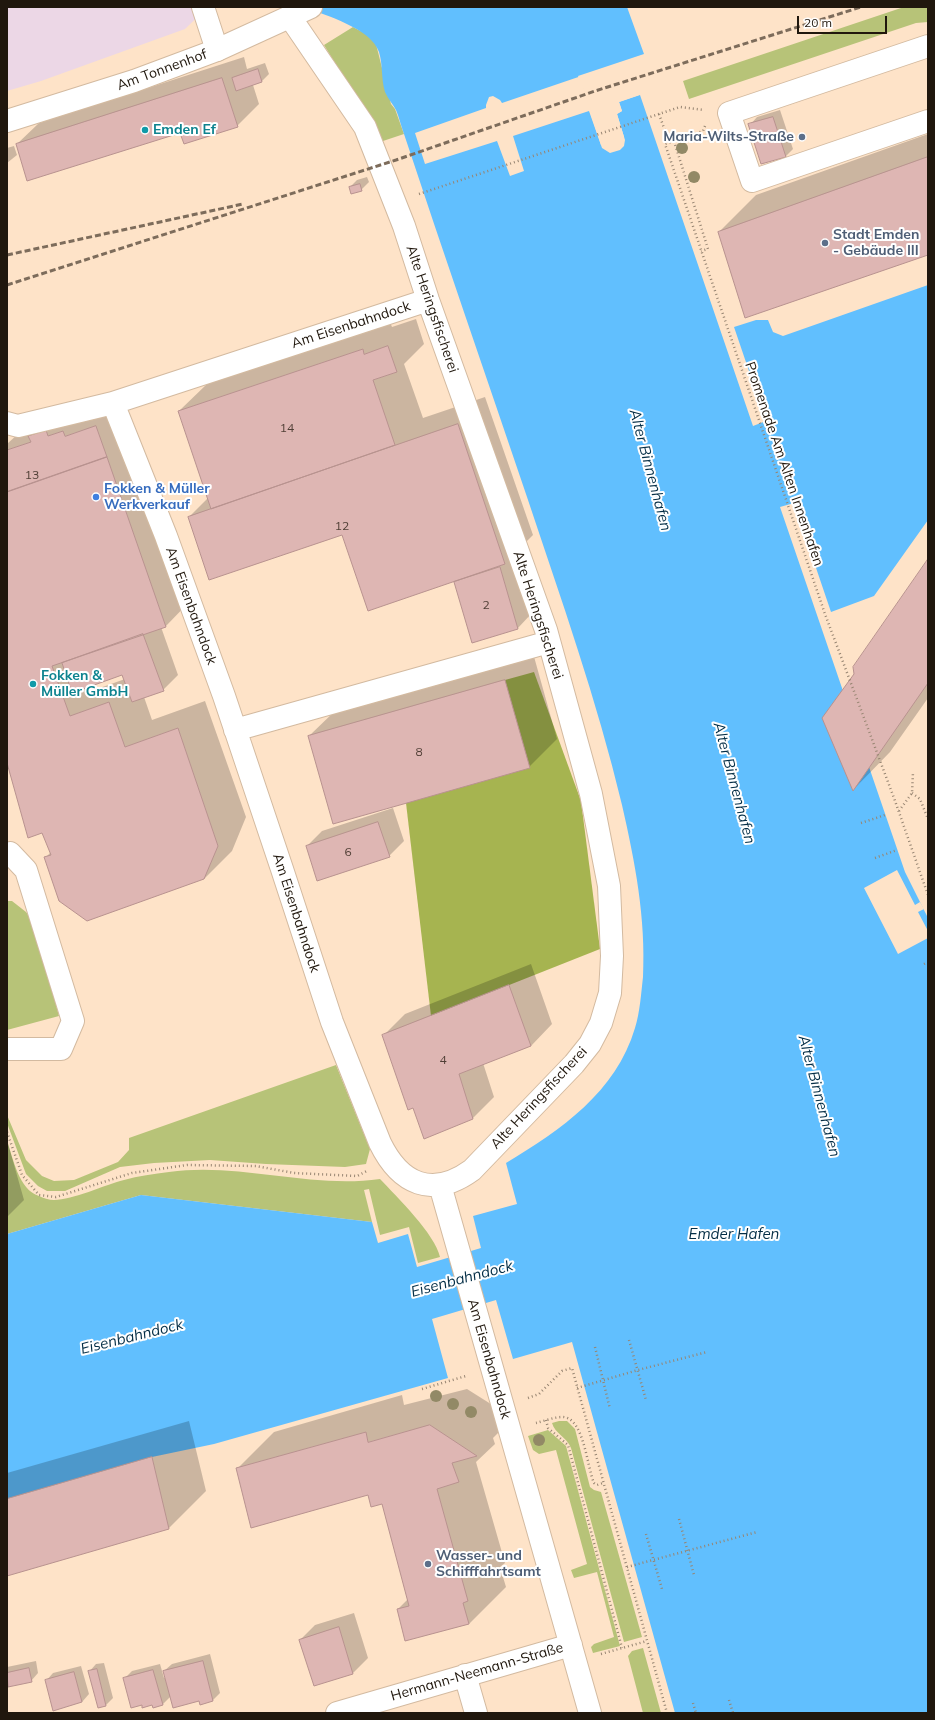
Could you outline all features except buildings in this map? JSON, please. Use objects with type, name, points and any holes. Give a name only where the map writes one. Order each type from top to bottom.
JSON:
[{"type":"street","points":[[203,7],[217,50]]},
{"type":"street","name":"Am Tonnenhof","points":[[7,121],[134,82],[217,50],[302,12]]},
{"type":"street","name":"Alte Heringsfischerei","points":[[302,12],[365,127],[375,149],[404,226],[428,300],[549,642],[591,794],[609,886],[612,956],[610,993],[601,1023],[590,1044],[574,1064],[472,1170],[457,1179],[440,1185]]},
{"type":"street","points":[[928,46],[722,112],[752,181],[928,121]]},
{"type":"street","name":"Am Eisenbahndock","points":[[428,300],[113,403],[166,536],[235,730],[332,1022],[388,1158],[399,1171],[412,1180],[429,1185],[440,1185],[590,1713]]},
{"type":"street","points":[[11,427],[113,403]]},
{"type":"street","points":[[235,730],[549,642]]},
{"type":"street","points":[[7,854],[10,853],[26,870],[73,1021],[61,1049],[7,1049]]},
{"type":"street","name":"Hermann-Neemann-Straße","points":[[336,1713],[385,1706],[465,1675],[571,1645]]},
{"type":"street","points":[[465,1675],[476,1713]]},
{"type":"path","points":[[415,195],[680,107],[722,112]]},
{"type":"path","points":[[659,114],[669,142],[703,131],[722,112]]},
{"type":"path","points":[[674,140],[708,249],[701,252]]},
{"type":"path","name":"Promenade Am Alten Innenhafen","points":[[669,142],[665,144],[825,614],[894,798],[928,895]]},
{"type":"path","points":[[898,812],[912,793],[913,772]]},
{"type":"path","points":[[912,793],[920,799],[928,819]]},
{"type":"path","points":[[861,822],[885,815]]},
{"type":"path","points":[[875,858],[897,850]]},
{"type":"path","points":[[924,964],[928,962]]},
{"type":"path","points":[[7,1132],[22,1174],[39,1195],[56,1197],[132,1173],[187,1165],[256,1166],[294,1173],[357,1176],[388,1158]]},
{"type":"path","points":[[629,1340],[646,1400]]},
{"type":"path","points":[[595,1347],[610,1409]]},
{"type":"path","points":[[578,1388],[638,1370],[707,1352]]},
{"type":"path","points":[[539,1394],[560,1372],[571,1368],[572,1369],[667,1713]]},
{"type":"path","points":[[422,1389],[449,1381]]},
{"type":"path","points":[[551,1419],[563,1417],[572,1420],[575,1423],[580,1432],[594,1483],[603,1483]]},
{"type":"path","points":[[546,1420],[548,1428],[568,1445],[622,1648],[647,1641]]},
{"type":"path","points":[[679,1519],[694,1575]]},
{"type":"path","points":[[626,1567],[757,1532]]},
{"type":"path","points":[[646,1534],[662,1589]]},
{"type":"path","points":[[730,1700],[733,1713]]},
{"type":"path","points":[[693,1703],[696,1713]]},
{"type":"shaded area","points":[[7,7],[208,7],[185,29],[41,81],[7,91]]},
{"type":"green space","points":[[904,7],[928,7],[928,22],[916,23],[689,99],[683,81]]},
{"type":"green space","points":[[353,27],[368,35],[376,44],[391,104],[395,109],[404,134],[383,141],[324,45]]},
{"type":"green space","points":[[534,672],[581,801],[600,949],[431,1016],[406,803],[505,680]]},
{"type":"green space","points":[[7,901],[12,901],[26,912],[35,925],[59,1016],[7,1030]]},
{"type":"green space","points":[[336,1065],[370,1149],[366,1164],[345,1167],[210,1160],[154,1163],[120,1167],[65,1191],[47,1191],[38,1186],[26,1174],[7,1123],[7,1115],[26,1160],[42,1176],[54,1181],[74,1180],[118,1162],[129,1150],[129,1138]]},
{"type":"green space","points":[[7,1141],[14,1164],[26,1187],[32,1193],[52,1200],[70,1198],[135,1177],[195,1170],[248,1172],[327,1181],[380,1179],[423,1227],[437,1248],[440,1257],[418,1263],[409,1227],[380,1235],[369,1189],[364,1190],[372,1222],[141,1195],[7,1234]]},
{"type":"green space","points":[[567,1421],[575,1429],[590,1487],[601,1492],[642,1637],[624,1642],[571,1448],[552,1423]]},
{"type":"green space","points":[[548,1430],[566,1446],[620,1646],[593,1653],[591,1647],[594,1644],[614,1637],[597,1572],[574,1578],[571,1570],[587,1564],[556,1450],[539,1454],[533,1450],[528,1436]]},
{"type":"green space","points":[[643,1648],[661,1713],[643,1713],[628,1656],[632,1651]]},
{"type":"water","name":"Emder Hafen","points":[[305,7],[627,7],[644,54],[578,76],[601,145],[624,137],[617,114],[622,111],[619,102],[640,95],[753,426],[766,421],[734,327],[756,320],[768,320],[773,332],[783,336],[928,285],[928,520],[874,596],[831,612],[794,503],[780,507],[905,872],[928,918],[928,1713],[675,1713],[572,1342],[513,1359],[496,1300],[432,1319],[448,1378],[214,1444],[152,1457],[7,1499],[7,1234],[141,1195],[372,1222],[378,1243],[408,1234],[417,1267],[481,1248],[473,1216],[517,1204],[506,1163],[566,1123],[600,1090],[615,1071],[626,1051],[638,1016],[643,977],[643,933],[635,869],[622,805],[612,766],[590,688],[565,612],[398,116],[385,92],[379,52],[367,36],[358,30],[336,19]]},
{"type":"pier","points":[[646,54],[580,78],[602,143],[622,136],[615,114],[620,111],[618,101],[642,94],[619,102],[622,111],[617,114],[625,140],[624,146],[620,150],[610,153],[602,148],[589,111],[513,136],[524,171],[510,176],[497,141],[425,164],[415,133],[486,108],[489,97],[493,96],[502,103]]},
{"type":"pier","points":[[897,870],[915,905],[920,902],[924,909],[918,912],[928,931],[928,938],[898,954],[864,888]]},
{"type":"railway","points":[[7,285],[396,160],[595,91],[861,7]]},
{"type":"railway","points":[[7,255],[243,204]]},
{"type":"place","name":"Emden Ef","points":[[145,130]]},
{"type":"place","name":"Maria-Wilts-Straße","points":[[802,137]]},
{"type":"place","name":"Stadt Emden - Gebäude III","points":[[825,243]]},
{"type":"place","name":"Fokken & Müller Werkverkauf","points":[[96,497]]},
{"type":"place","name":"Fokken & Müller GmbH","points":[[33,684]]},
{"type":"place","name":"Wasser- und Schifffahrtsamt","points":[[428,1564]]},
{"type":"water label","name":"Alter Binnenhafen","points":[[650,470]]},
{"type":"water label","name":"Alter Binnenhafen","points":[[734,783]]},
{"type":"water label","name":"Alter Binnenhafen","points":[[819,1096]]},
{"type":"water label","name":"Eisenbahndock","points":[[462,1279]]},
{"type":"water label","name":"Eisenbahndock","points":[[132,1337]]}]
